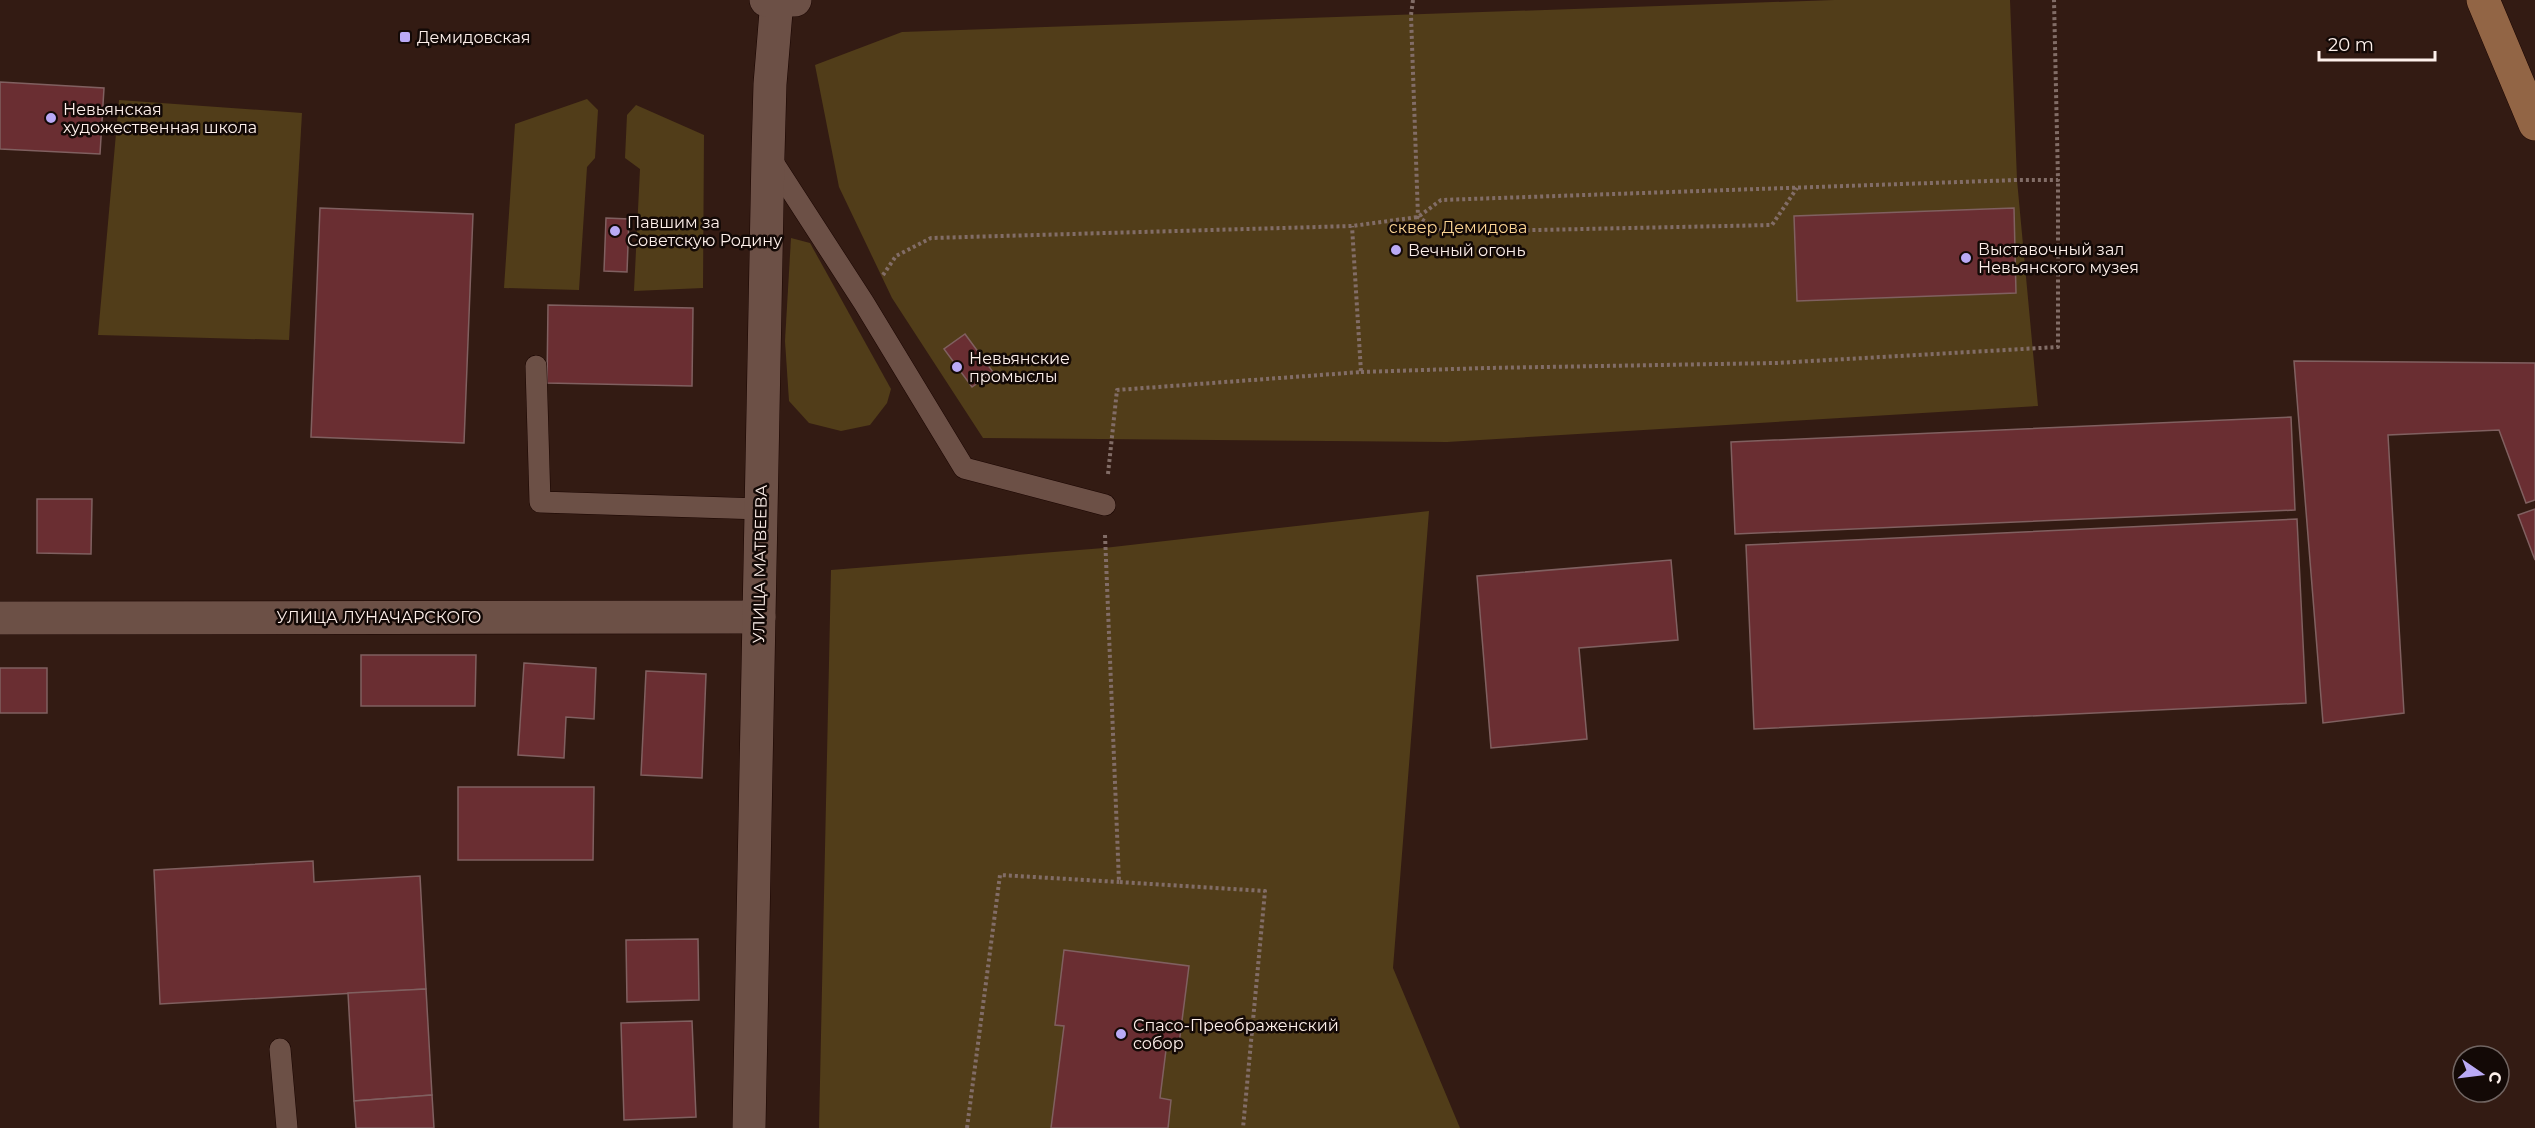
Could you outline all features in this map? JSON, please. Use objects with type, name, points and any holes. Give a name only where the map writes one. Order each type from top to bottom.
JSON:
[{"type":"main road","points":[[2482,0],[2535,124]]},
{"type":"street","points":[[766,0],[795,0]]},
{"type":"street","name":"УЛИЦА МАТВЕЕВА","points":[[749,1128],[768,156],[770,84],[777,0]]},
{"type":"street","name":"УЛИЦА ЛУНАЧАРСКОГО","points":[[0,618],[759,617]]},
{"type":"lane","points":[[768,156],[864,303],[963,468],[1105,505]]},
{"type":"lane","points":[[536,366],[540,502],[761,509]]},
{"type":"lane","points":[[280,1049],[287,1128]]},
{"type":"path","points":[[1413,0],[1411,15],[1418,217]]},
{"type":"path","points":[[1119,882],[1104,548],[1105,505],[1117,390],[1361,372],[1776,363],[2058,347],[2058,180],[2054,0]]},
{"type":"path","points":[[864,303],[896,256],[931,238],[1352,226],[1418,217],[1441,200],[2058,180]]},
{"type":"path","points":[[1418,217],[1442,232],[1772,225],[1797,188]]},
{"type":"path","points":[[1352,226],[1361,372]]},
{"type":"path","points":[[967,1128],[1000,875],[1265,891],[1243,1128]]},
{"type":"green space","name":"сквер Демидова","points":[[1834,0],[2010,0],[2017,180],[2038,406],[1447,442],[983,438],[892,298],[839,187],[815,65],[902,32]]},
{"type":"green space","points":[[587,99],[598,110],[595,158],[587,167],[579,290],[504,288],[515,124]]},
{"type":"green space","points":[[119,100],[302,113],[289,340],[98,335]]},
{"type":"green space","points":[[636,105],[704,135],[703,288],[634,291],[640,169],[625,158],[627,115]]},
{"type":"green space","points":[[791,238],[810,243],[891,389],[887,403],[870,425],[841,431],[809,423],[789,401],[785,341]]},
{"type":"green space","points":[[1429,511],[1393,968],[1460,1128],[819,1128],[831,570],[1104,548]]},
{"type":"building","name":"Невьянская художественная школа","points":[[0,82],[104,88],[100,154],[0,149]]},
{"type":"building","points":[[320,208],[473,214],[464,443],[311,437]]},
{"type":"building","points":[[2014,208],[2016,293],[1797,301],[1794,216]]},
{"type":"building","points":[[606,218],[629,219],[627,272],[604,271]]},
{"type":"building","points":[[548,305],[693,308],[692,386],[547,383]]},
{"type":"building","points":[[965,334],[993,372],[972,387],[944,349]]},
{"type":"building","points":[[2294,361],[2535,363],[2535,500],[2526,503],[2499,430],[2388,435],[2404,713],[2323,723]]},
{"type":"building","points":[[2291,417],[2295,510],[1735,534],[1731,442]]},
{"type":"building","points":[[37,499],[92,499],[91,554],[37,553]]},
{"type":"building","points":[[2535,509],[2535,560],[2518,515]]},
{"type":"building","points":[[2297,519],[2306,703],[1754,729],[1746,545]]},
{"type":"building","points":[[1671,560],[1678,640],[1579,648],[1587,739],[1491,748],[1477,576]]},
{"type":"building","points":[[361,655],[476,655],[475,706],[361,706]]},
{"type":"building","points":[[524,663],[596,668],[594,719],[566,717],[564,758],[518,755]]},
{"type":"building","points":[[0,668],[47,668],[47,713],[0,713]]},
{"type":"building","points":[[646,671],[706,674],[702,778],[641,775]]},
{"type":"building","points":[[458,787],[594,787],[593,860],[458,860]]},
{"type":"building","points":[[313,861],[314,882],[420,876],[426,989],[160,1004],[154,870]]},
{"type":"building","points":[[698,939],[699,1000],[627,1002],[626,940]]},
{"type":"building","name":"Спасо-Преображенский собор","points":[[1064,950],[1189,966],[1179,1044],[1167,1042],[1160,1098],[1171,1100],[1168,1128],[1051,1128],[1064,1026],[1055,1025]]},
{"type":"building","points":[[426,989],[432,1095],[354,1101],[348,993]]},
{"type":"building","points":[[692,1021],[696,1117],[624,1120],[621,1023]]},
{"type":"building","points":[[432,1095],[434,1128],[356,1128],[354,1101]]},
{"type":"place","name":"Демидовская","points":[[405,37]]},
{"type":"place","name":"Невьянская художественная школа","points":[[51,118]]},
{"type":"place","name":"Павшим за Советскую Родину","points":[[615,231]]},
{"type":"place","name":"Вечный огонь","points":[[1396,250]]},
{"type":"place","name":"Выставочный зал Невьянского музея","points":[[1966,258]]},
{"type":"place","name":"Невьянские промыслы","points":[[957,367]]},
{"type":"place","name":"Спасо-Преображенский собор","points":[[1121,1034]]}]
